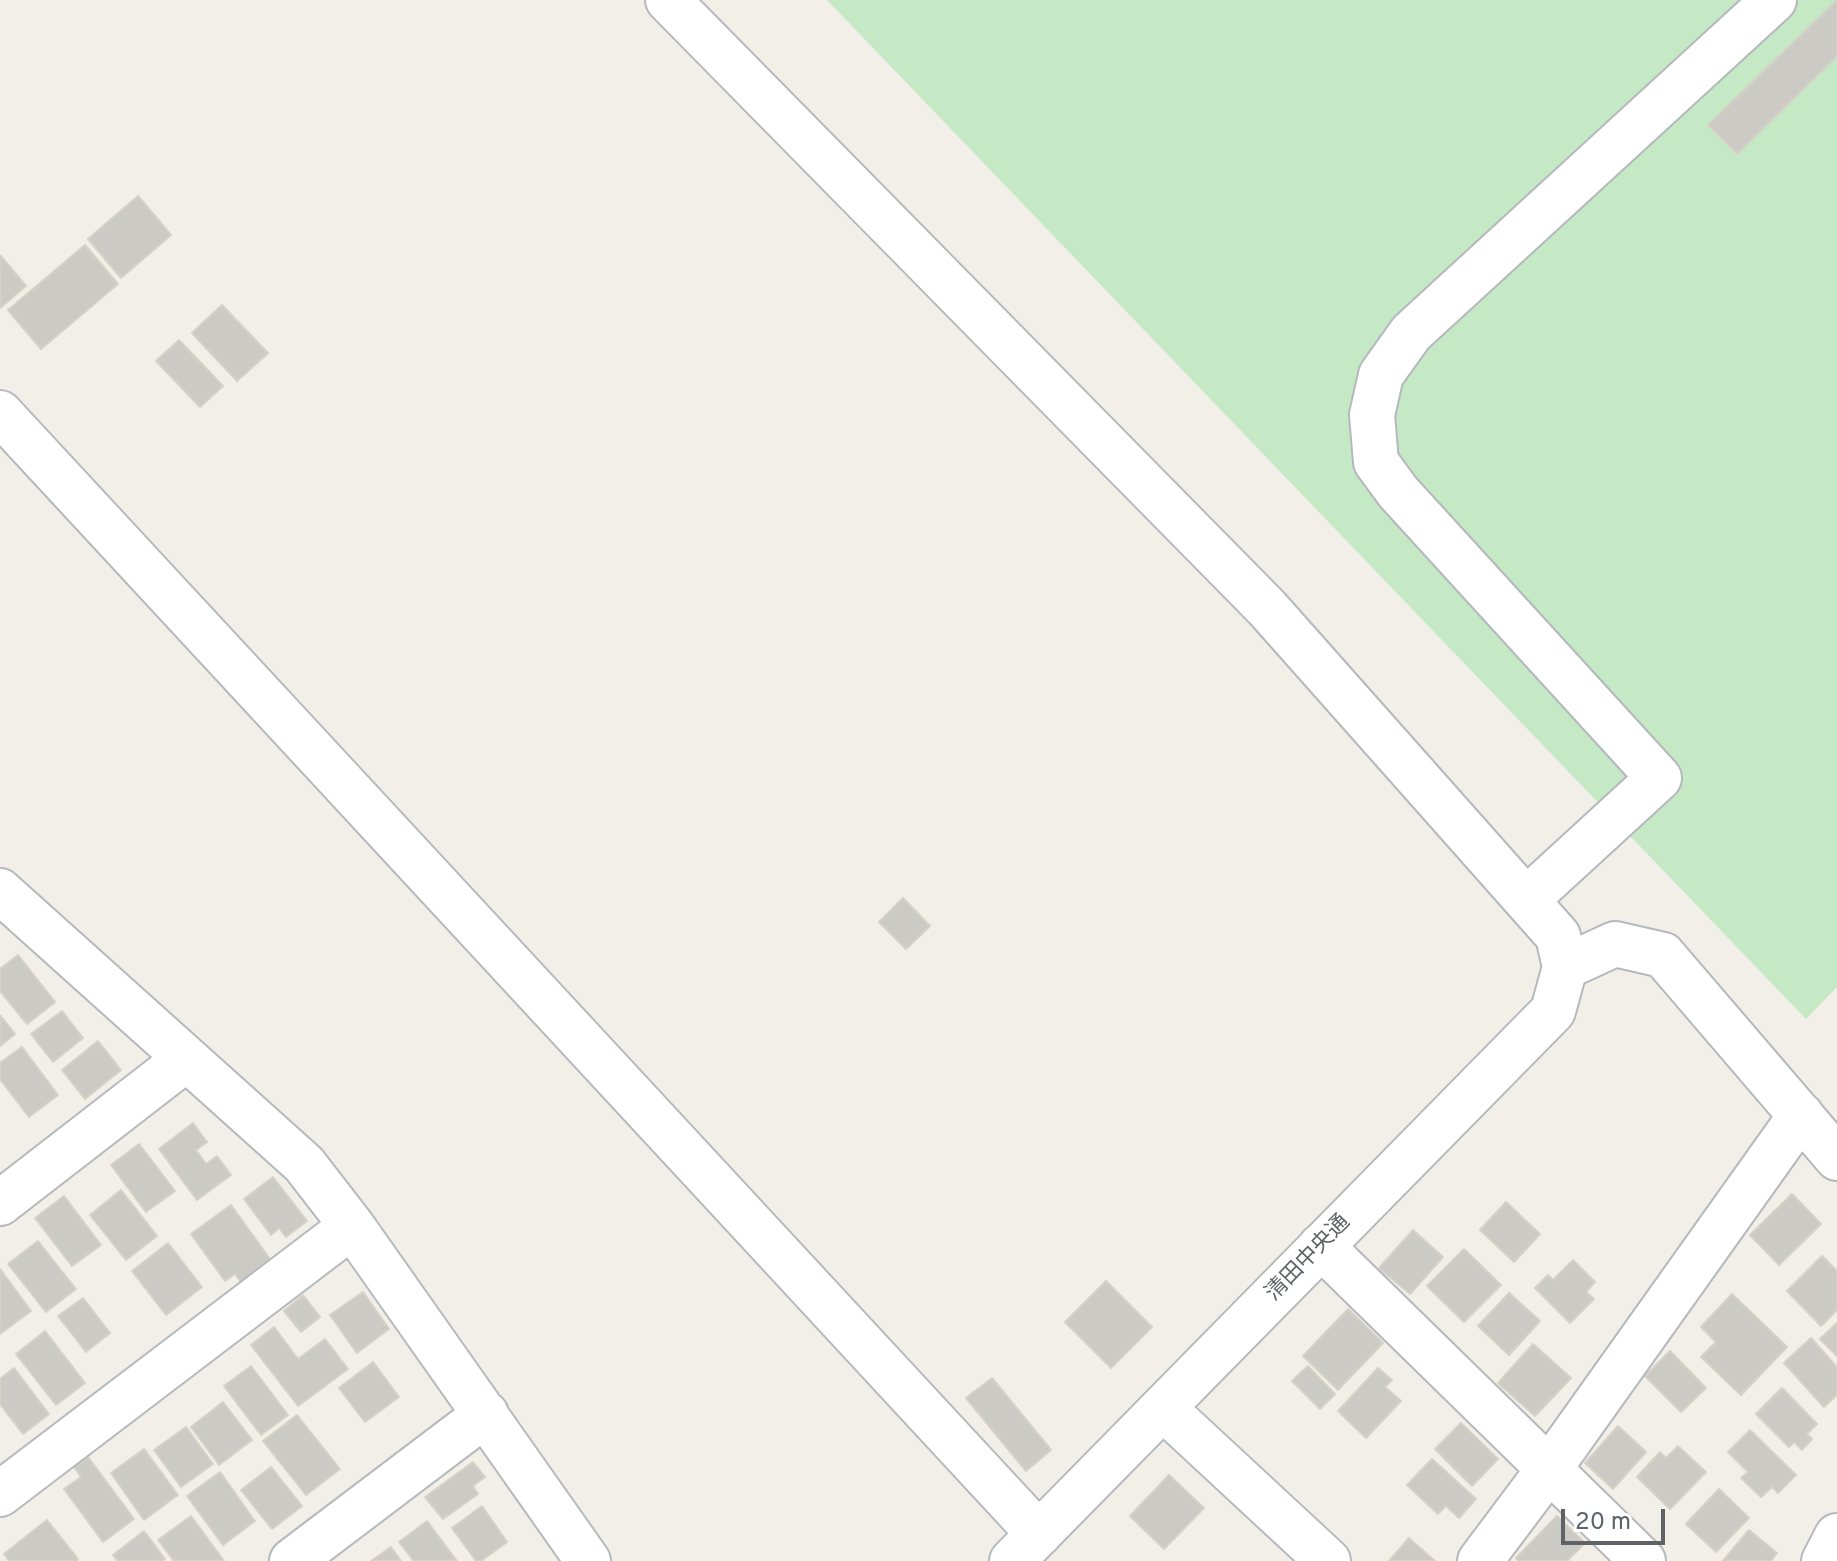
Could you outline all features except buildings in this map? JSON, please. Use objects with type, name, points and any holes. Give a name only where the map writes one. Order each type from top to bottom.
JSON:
[{"type":"street","points":[[668,0],[1267,608],[1526,900],[1562,952],[1615,944],[1663,955],[1836,1155]]},
{"type":"street","points":[[1526,900],[1659,778],[1398,492],[1376,462],[1372,415],[1381,375],[1411,333],[1774,0]]},
{"type":"street","points":[[0,413],[1026,1548]]},
{"type":"street","points":[[6,906],[304,1164],[352,1226],[588,1561]]},
{"type":"street","name":"清田中央通","points":[[1026,1548],[1553,1011],[1562,952]]},
{"type":"street","points":[[0,1203],[186,1059]]},
{"type":"street","points":[[1480,1561],[1801,1115]]},
{"type":"street","points":[[0,1494],[352,1226]]},
{"type":"street","points":[[1321,1246],[1643,1561]]},
{"type":"street","points":[[1163,1408],[1328,1561]]},
{"type":"street","points":[[292,1561],[486,1414]]},
{"type":"street","points":[[1824,1561],[1837,1536]]},
{"type":"green space","points":[[827,0],[1837,0],[1837,987],[1806,1019]]}]
